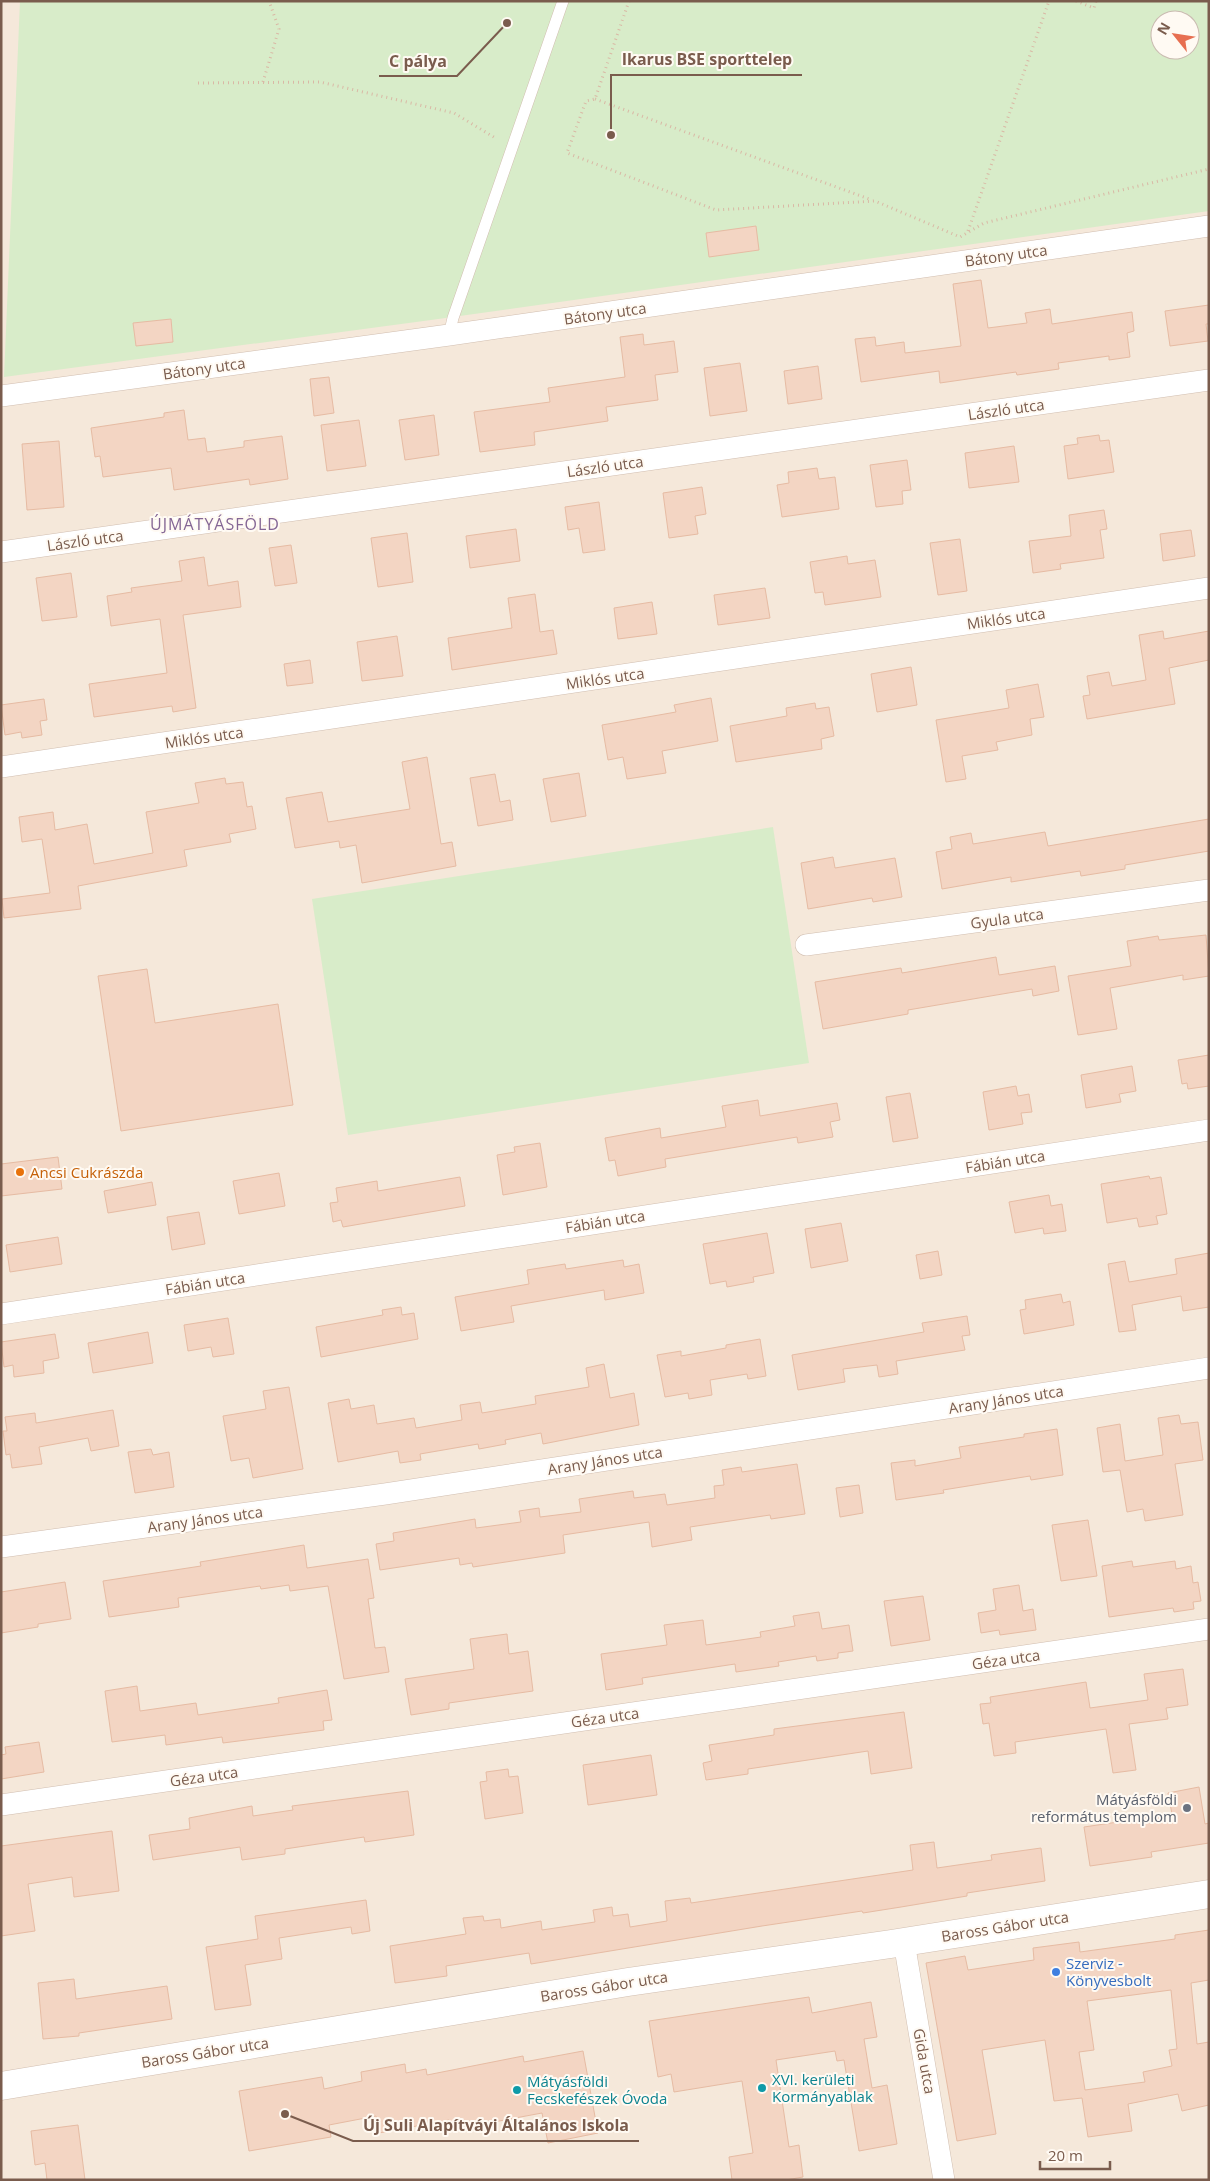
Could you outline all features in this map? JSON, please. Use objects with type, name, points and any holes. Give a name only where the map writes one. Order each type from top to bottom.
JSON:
[{"type":"street","name":"Bátony utca","points":[[1,396],[450,335],[1209,226]]},
{"type":"street","name":"László utca","points":[[1,552],[1209,380]]},
{"type":"street","name":"Miklós utca","points":[[1,767],[1209,588]]},
{"type":"street","name":"Gyula utca","points":[[806,945],[1209,890]]},
{"type":"street","name":"Fábián utca","points":[[1,1314],[1209,1130]]},
{"type":"street","name":"Arany János utca","points":[[1,1547],[385,1494],[1209,1368]]},
{"type":"street","name":"Géza utca","points":[[1,1805],[1209,1629]]},
{"type":"street","name":"Baross Gábor utca","points":[[1,2086],[628,1982],[904,1942],[1209,1894]]},
{"type":"street","name":"Gida utca","points":[[904,1942],[944,2180]]},
{"type":"lane","points":[[450,335],[453,318],[564,1]]},
{"type":"path","points":[[263,82],[279,29],[270,1]]},
{"type":"path","points":[[595,99],[629,1]]},
{"type":"path","points":[[968,232],[1049,1]]},
{"type":"path","points":[[1076,1],[1094,8],[1096,1]]},
{"type":"path","points":[[198,83],[320,82],[454,113],[512,149]]},
{"type":"path","points":[[875,201],[716,210],[567,153],[586,101],[595,99],[875,201],[960,237],[984,223],[1209,169]]},
{"type":"shaded area","points":[[1,1],[1209,1],[1209,2180],[1,2180]]},
{"type":"green space","points":[[20,1],[1209,1],[1209,211],[431,320],[4,377]]},
{"type":"green space","points":[[773,827],[809,1063],[348,1135],[312,899]]},
{"type":"building","points":[[756,226],[759,250],[709,257],[706,233]]},
{"type":"building","points":[[981,280],[988,328],[1027,323],[1025,313],[1050,309],[1052,324],[1132,312],[1134,331],[1127,333],[1130,357],[1109,360],[1109,356],[1058,363],[1059,369],[1017,375],[1016,372],[940,383],[939,371],[861,382],[855,339],[875,337],[876,346],[904,342],[905,353],[961,346],[953,284]]},
{"type":"building","points":[[1209,305],[1209,324],[1206,324],[1208,341],[1170,346],[1165,311]]},
{"type":"building","points":[[171,319],[173,342],[136,346],[133,323]]},
{"type":"building","points":[[643,334],[644,345],[674,341],[678,372],[655,375],[658,400],[606,407],[608,421],[534,432],[535,445],[480,452],[474,412],[550,402],[548,388],[625,377],[620,337]]},
{"type":"building","points":[[740,363],[747,411],[710,416],[704,368]]},
{"type":"building","points":[[818,366],[822,399],[788,404],[784,371]]},
{"type":"building","points":[[329,377],[334,413],[314,416],[310,379]]},
{"type":"building","points":[[184,410],[188,440],[205,438],[207,452],[244,447],[244,441],[282,436],[288,479],[250,485],[249,479],[174,490],[171,468],[103,477],[100,456],[95,457],[91,428],[164,417],[164,413]]},
{"type":"building","points":[[434,415],[439,455],[405,460],[399,420]]},
{"type":"building","points":[[359,420],[366,466],[327,471],[321,425]]},
{"type":"building","points":[[1099,435],[1100,441],[1109,440],[1114,472],[1068,479],[1064,446],[1078,444],[1077,438]]},
{"type":"building","points":[[59,441],[64,507],[27,510],[22,444]]},
{"type":"building","points":[[1014,446],[1019,482],[969,488],[965,453]]},
{"type":"building","points":[[907,460],[911,490],[902,491],[903,504],[876,507],[870,465]]},
{"type":"building","points":[[817,468],[819,479],[835,477],[839,509],[782,517],[777,485],[789,483],[788,472]]},
{"type":"building","points":[[702,487],[706,514],[695,516],[698,534],[669,538],[663,493]]},
{"type":"building","points":[[599,502],[605,550],[583,553],[579,528],[568,530],[565,507]]},
{"type":"building","points":[[1104,510],[1107,529],[1100,530],[1104,558],[1060,564],[1061,569],[1033,573],[1029,541],[1071,536],[1069,515]]},
{"type":"building","points":[[516,529],[520,561],[470,568],[466,536]]},
{"type":"building","points":[[1191,530],[1195,556],[1163,561],[1160,534]]},
{"type":"building","points":[[407,533],[413,582],[378,587],[371,538]]},
{"type":"building","points":[[960,539],[967,591],[938,595],[930,543]]},
{"type":"building","points":[[291,545],[297,583],[275,586],[269,548]]},
{"type":"building","points":[[847,556],[848,564],[875,560],[881,597],[825,605],[823,592],[815,593],[810,562]]},
{"type":"building","points":[[204,557],[208,586],[238,581],[241,607],[183,615],[196,708],[173,712],[172,706],[94,717],[89,684],[167,673],[160,619],[111,626],[107,596],[132,592],[131,588],[182,581],[179,561]]},
{"type":"building","points":[[71,573],[77,617],[42,621],[36,578]]},
{"type":"building","points":[[765,588],[770,618],[718,625],[714,595]]},
{"type":"building","points":[[535,594],[540,632],[553,630],[557,654],[452,670],[448,638],[512,628],[508,598]]},
{"type":"building","points":[[652,602],[657,634],[618,639],[614,608]]},
{"type":"building","points":[[1163,631],[1164,639],[1209,631],[1209,660],[1169,668],[1175,704],[1087,719],[1083,696],[1090,695],[1087,676],[1109,672],[1112,686],[1146,680],[1139,635]]},
{"type":"building","points":[[397,636],[403,676],[362,681],[357,642]]},
{"type":"building","points":[[310,660],[313,683],[287,686],[284,664]]},
{"type":"building","points":[[911,667],[917,705],[877,712],[871,674]]},
{"type":"building","points":[[1038,684],[1044,717],[1030,719],[1032,735],[996,742],[998,750],[962,756],[966,779],[946,782],[936,720],[1009,708],[1006,690]]},
{"type":"building","points":[[711,698],[718,741],[662,751],[666,773],[627,779],[623,757],[608,760],[602,725],[676,712],[674,705]]},
{"type":"building","points":[[44,699],[47,720],[40,721],[42,735],[22,738],[21,732],[5,735],[1,705]]},
{"type":"building","points":[[815,703],[816,709],[829,707],[834,736],[821,739],[822,749],[736,762],[730,726],[787,716],[786,708]]},
{"type":"building","points":[[427,757],[441,844],[452,842],[456,866],[362,883],[356,845],[340,848],[339,841],[295,848],[286,798],[322,792],[328,822],[410,809],[402,762]]},
{"type":"building","points":[[579,773],[586,816],[551,822],[543,779]]},
{"type":"building","points":[[495,774],[500,802],[510,800],[513,820],[478,826],[470,778]]},
{"type":"building","points":[[225,778],[226,784],[243,782],[247,807],[252,806],[256,829],[229,834],[231,842],[184,850],[187,866],[78,886],[81,909],[4,918],[2,899],[50,893],[42,839],[22,842],[19,817],[53,812],[55,830],[87,824],[94,864],[153,853],[146,812],[199,803],[195,783]]},
{"type":"building","points":[[1209,819],[1209,851],[1125,865],[1125,869],[1081,876],[1080,871],[1011,882],[1011,877],[942,889],[936,852],[952,849],[950,837],[971,833],[973,844],[1045,832],[1048,846]]},
{"type":"building","points":[[833,857],[835,868],[895,858],[902,897],[873,902],[872,898],[808,909],[801,863]]},
{"type":"building","points":[[1206,935],[1209,976],[1183,980],[1183,975],[1110,988],[1117,1029],[1078,1035],[1068,976],[1131,966],[1127,941],[1158,936],[1159,940]]},
{"type":"building","points":[[996,957],[999,975],[1055,966],[1059,991],[1033,996],[1032,989],[908,1010],[908,1014],[823,1029],[815,982],[901,968],[902,973]]},
{"type":"building","points":[[147,969],[155,1023],[278,1004],[293,1105],[121,1131],[98,976]]},
{"type":"building","points":[[1209,1055],[1209,1086],[1188,1089],[1187,1083],[1182,1084],[1178,1060]]},
{"type":"building","points":[[1132,1066],[1136,1091],[1119,1094],[1121,1102],[1086,1108],[1081,1075]]},
{"type":"building","points":[[1016,1086],[1018,1096],[1029,1094],[1032,1112],[1021,1113],[1023,1124],[989,1130],[983,1092]]},
{"type":"building","points":[[910,1093],[918,1138],[893,1142],[886,1097]]},
{"type":"building","points":[[758,1100],[760,1116],[837,1103],[840,1120],[830,1122],[833,1137],[798,1143],[797,1137],[665,1159],[666,1167],[618,1176],[615,1160],[609,1161],[605,1138],[660,1128],[661,1138],[726,1127],[722,1106]]},
{"type":"building","points":[[540,1143],[547,1187],[503,1195],[497,1155],[515,1152],[514,1147]]},
{"type":"building","points":[[58,1157],[62,1189],[1,1196],[1,1164]]},
{"type":"building","points":[[279,1173],[285,1206],[239,1214],[233,1181]]},
{"type":"building","points":[[1149,1176],[1150,1179],[1161,1177],[1167,1214],[1156,1216],[1158,1224],[1139,1227],[1137,1218],[1107,1223],[1101,1184]]},
{"type":"building","points":[[460,1177],[465,1206],[343,1227],[341,1220],[333,1222],[330,1203],[338,1202],[336,1188],[377,1181],[378,1191]]},
{"type":"building","points":[[152,1182],[156,1205],[108,1213],[104,1191]]},
{"type":"building","points":[[1049,1195],[1051,1206],[1062,1204],[1066,1231],[1044,1234],[1043,1228],[1015,1233],[1009,1202]]},
{"type":"building","points":[[199,1212],[205,1244],[172,1250],[167,1217]]},
{"type":"building","points":[[841,1223],[848,1261],[811,1268],[805,1229]]},
{"type":"building","points":[[767,1233],[774,1273],[753,1277],[754,1282],[727,1287],[726,1281],[710,1284],[703,1244]]},
{"type":"building","points":[[58,1237],[62,1264],[10,1272],[6,1245]]},
{"type":"building","points":[[938,1251],[942,1275],[920,1279],[916,1255]]},
{"type":"building","points":[[1209,1253],[1209,1307],[1183,1311],[1181,1296],[1132,1305],[1136,1330],[1119,1332],[1108,1264],[1125,1261],[1129,1282],[1177,1274],[1175,1259]]},
{"type":"building","points":[[623,1260],[624,1267],[639,1264],[644,1293],[605,1300],[604,1290],[511,1306],[514,1322],[461,1331],[455,1297],[529,1284],[527,1270],[565,1264],[566,1269]]},
{"type":"building","points":[[1061,1294],[1063,1303],[1070,1301],[1074,1325],[1024,1334],[1020,1310],[1026,1309],[1025,1300]]},
{"type":"building","points":[[401,1307],[402,1315],[414,1313],[418,1339],[321,1357],[316,1327],[383,1315],[382,1310]]},
{"type":"building","points":[[967,1316],[970,1335],[962,1336],[965,1350],[896,1361],[898,1374],[879,1377],[877,1365],[843,1369],[845,1382],[798,1390],[792,1355],[924,1332],[922,1323]]},
{"type":"building","points":[[228,1318],[234,1354],[213,1357],[211,1347],[188,1351],[184,1325]]},
{"type":"building","points":[[148,1332],[153,1363],[93,1373],[88,1343]]},
{"type":"building","points":[[55,1334],[59,1358],[43,1361],[44,1373],[14,1377],[13,1365],[4,1367],[1,1342]]},
{"type":"building","points":[[760,1339],[766,1376],[748,1379],[747,1374],[710,1380],[712,1395],[689,1399],[688,1393],[665,1397],[657,1355],[681,1351],[681,1356],[726,1348],[726,1345]]},
{"type":"building","points":[[604,1364],[610,1398],[634,1393],[639,1425],[543,1444],[541,1433],[505,1440],[506,1444],[479,1449],[478,1444],[420,1454],[421,1460],[400,1463],[398,1451],[338,1462],[328,1403],[349,1399],[351,1409],[374,1405],[377,1424],[414,1418],[416,1428],[462,1420],[460,1405],[480,1402],[482,1413],[536,1404],[535,1396],[589,1387],[586,1368]]},
{"type":"building","points":[[289,1387],[303,1469],[253,1478],[249,1458],[231,1461],[223,1416],[266,1409],[263,1391]]},
{"type":"building","points":[[113,1410],[119,1446],[91,1451],[88,1438],[39,1447],[42,1464],[12,1468],[10,1454],[6,1455],[3,1431],[7,1431],[5,1417],[35,1413],[36,1423]]},
{"type":"building","points":[[1179,1415],[1181,1424],[1198,1422],[1203,1460],[1175,1464],[1183,1515],[1145,1521],[1143,1509],[1127,1512],[1120,1470],[1103,1472],[1097,1428],[1120,1424],[1125,1461],[1163,1455],[1158,1418]]},
{"type":"building","points":[[1057,1429],[1063,1475],[1031,1480],[1030,1476],[943,1490],[944,1493],[896,1500],[891,1463],[915,1460],[915,1466],[961,1458],[959,1447],[1024,1437],[1024,1434]]},
{"type":"building","points":[[151,1449],[153,1455],[169,1452],[174,1487],[135,1493],[128,1452]]},
{"type":"building","points":[[797,1464],[805,1514],[771,1519],[770,1515],[690,1527],[692,1540],[652,1547],[649,1522],[563,1535],[565,1553],[473,1567],[472,1563],[460,1565],[459,1558],[380,1570],[376,1544],[394,1541],[393,1533],[475,1519],[476,1528],[521,1522],[519,1511],[539,1508],[540,1517],[581,1512],[579,1499],[633,1491],[634,1498],[665,1494],[667,1505],[715,1498],[714,1486],[724,1485],[722,1470],[741,1467],[742,1472]]},
{"type":"building","points":[[859,1485],[863,1513],[840,1517],[836,1488]]},
{"type":"building","points":[[1088,1520],[1097,1576],[1061,1581],[1052,1525]]},
{"type":"building","points":[[304,1545],[307,1568],[368,1559],[374,1598],[368,1599],[375,1648],[385,1647],[389,1672],[344,1679],[328,1586],[290,1591],[289,1585],[261,1589],[260,1586],[178,1598],[179,1607],[109,1617],[103,1581],[201,1566],[200,1562]]},
{"type":"building","points":[[1132,1561],[1133,1567],[1175,1561],[1176,1569],[1191,1566],[1193,1583],[1198,1582],[1201,1601],[1193,1602],[1194,1609],[1174,1612],[1173,1608],[1109,1617],[1102,1566]]},
{"type":"building","points":[[65,1582],[71,1619],[38,1624],[38,1627],[1,1633],[1,1592]]},
{"type":"building","points":[[1019,1585],[1023,1611],[1033,1609],[1036,1630],[1000,1635],[999,1630],[981,1633],[978,1613],[996,1610],[993,1589]]},
{"type":"building","points":[[923,1596],[930,1640],[891,1646],[884,1601]]},
{"type":"building","points":[[819,1612],[822,1629],[849,1625],[853,1651],[838,1653],[838,1658],[817,1661],[816,1656],[778,1662],[779,1666],[736,1672],[735,1664],[642,1678],[643,1684],[606,1690],[601,1654],[667,1645],[664,1625],[703,1620],[706,1645],[761,1637],[760,1632],[795,1626],[793,1616]]},
{"type":"building","points":[[507,1634],[509,1654],[528,1651],[533,1691],[449,1703],[449,1709],[411,1715],[405,1679],[474,1669],[470,1639]]},
{"type":"building","points":[[1183,1669],[1188,1705],[1166,1708],[1168,1719],[1129,1724],[1136,1770],[1113,1773],[1106,1729],[1015,1742],[1016,1753],[994,1756],[989,1723],[983,1724],[980,1704],[991,1703],[990,1697],[1086,1682],[1090,1708],[1148,1700],[1144,1674]]},
{"type":"building","points":[[137,1686],[140,1711],[196,1703],[198,1715],[279,1703],[278,1698],[327,1690],[332,1720],[323,1721],[324,1730],[223,1743],[222,1737],[166,1745],[165,1735],[112,1742],[105,1691]]},
{"type":"building","points":[[904,1712],[912,1768],[871,1774],[868,1751],[748,1769],[748,1774],[706,1780],[703,1763],[712,1761],[709,1745],[774,1735],[774,1729]]},
{"type":"building","points":[[39,1742],[44,1772],[1,1779],[1,1755],[6,1754],[5,1747]]},
{"type":"building","points":[[651,1755],[657,1795],[588,1805],[583,1765]]},
{"type":"building","points":[[508,1769],[509,1777],[518,1776],[523,1813],[485,1819],[480,1782],[487,1781],[486,1772]]},
{"type":"building","points":[[1199,1787],[1205,1824],[1209,1823],[1209,1843],[1151,1852],[1152,1857],[1090,1866],[1084,1827],[1172,1814],[1168,1793]]},
{"type":"building","points":[[408,1791],[414,1835],[365,1842],[364,1837],[285,1849],[285,1854],[242,1860],[240,1847],[153,1860],[149,1835],[190,1829],[189,1818],[252,1806],[253,1816],[293,1810],[292,1806]]},
{"type":"building","points":[[112,1831],[119,1891],[74,1897],[72,1877],[28,1884],[35,1931],[1,1936],[1,1846]]},
{"type":"building","points":[[934,1842],[937,1868],[992,1860],[991,1855],[1041,1848],[1045,1881],[967,1893],[967,1896],[901,1907],[762,1926],[531,1964],[529,1953],[446,1966],[447,1976],[395,1983],[390,1946],[466,1934],[463,1918],[483,1916],[484,1921],[500,1919],[501,1928],[541,1921],[542,1930],[595,1922],[593,1910],[612,1907],[613,1916],[628,1914],[630,1927],[667,1921],[665,1901],[690,1898],[691,1903],[913,1870],[910,1845]]},
{"type":"building","points":[[366,1900],[370,1931],[352,1934],[351,1927],[279,1938],[282,1959],[245,1965],[251,2005],[215,2010],[206,1947],[258,1939],[255,1916]]},
{"type":"building","points":[[1209,1930],[1209,1980],[1191,1983],[1197,2044],[1209,2042],[1209,2105],[1182,2111],[1178,2094],[1128,2104],[1132,2131],[1088,2137],[1082,2098],[1054,2101],[1045,2040],[982,2050],[996,2134],[957,2141],[926,1963],[965,1956],[968,1970],[1034,1960],[1033,1948],[1079,1942],[1080,1952],[1175,1939],[1175,1935]],"holes":[[[1171,1990],[1177,2049],[1169,2050],[1172,2066],[1143,2072],[1145,2082],[1085,2090],[1079,2052],[1094,2050],[1087,2001]]]},
{"type":"building","points":[[74,1979],[76,1999],[167,1986],[172,2019],[79,2033],[79,2036],[43,2039],[38,1983]]},
{"type":"building","name":"XVI. kerületi Kormányablak","points":[[809,1997],[812,2013],[871,2002],[877,2037],[864,2039],[872,2088],[887,2085],[897,2144],[859,2151],[844,2060],[837,2061],[835,2051],[776,2060],[789,2147],[799,2145],[803,2177],[786,2180],[732,2180],[729,2157],[753,2153],[742,2081],[674,2092],[671,2074],[658,2077],[649,2021]]},
{"type":"building","points":[[583,2051],[598,2133],[548,2143],[542,2113],[451,2130],[449,2120],[379,2133],[376,2116],[329,2125],[331,2137],[249,2151],[239,2091],[322,2077],[324,2089],[362,2081],[361,2072],[405,2064],[406,2073],[426,2069],[427,2075],[523,2056],[524,2062]]},
{"type":"building","points":[[78,2125],[85,2180],[47,2180],[45,2163],[35,2165],[31,2131]]},
{"type":"place","name":"C pálya","points":[[507,23]]},
{"type":"place","name":"Ikarus BSE sporttelep","points":[[611,135]]},
{"type":"place","name":"Ancsi Cukrászda","points":[[20,1172]]},
{"type":"place","name":"Mátyásföldi református templom","points":[[1187,1808]]},
{"type":"place","name":"Szerviz - Könyvesbolt","points":[[1056,1972]]},
{"type":"place","name":"XVI. kerületi Kormányablak","points":[[762,2088]]},
{"type":"place","name":"Mátyásföldi Fecskefészek Óvoda","points":[[517,2090]]},
{"type":"place","name":"Új Suli Alapítváyi Általános Iskola","points":[[285,2114]]},
{"type":"district","name":"ÚJMÁTYÁSFÖLD","points":[[215,524]]}]
